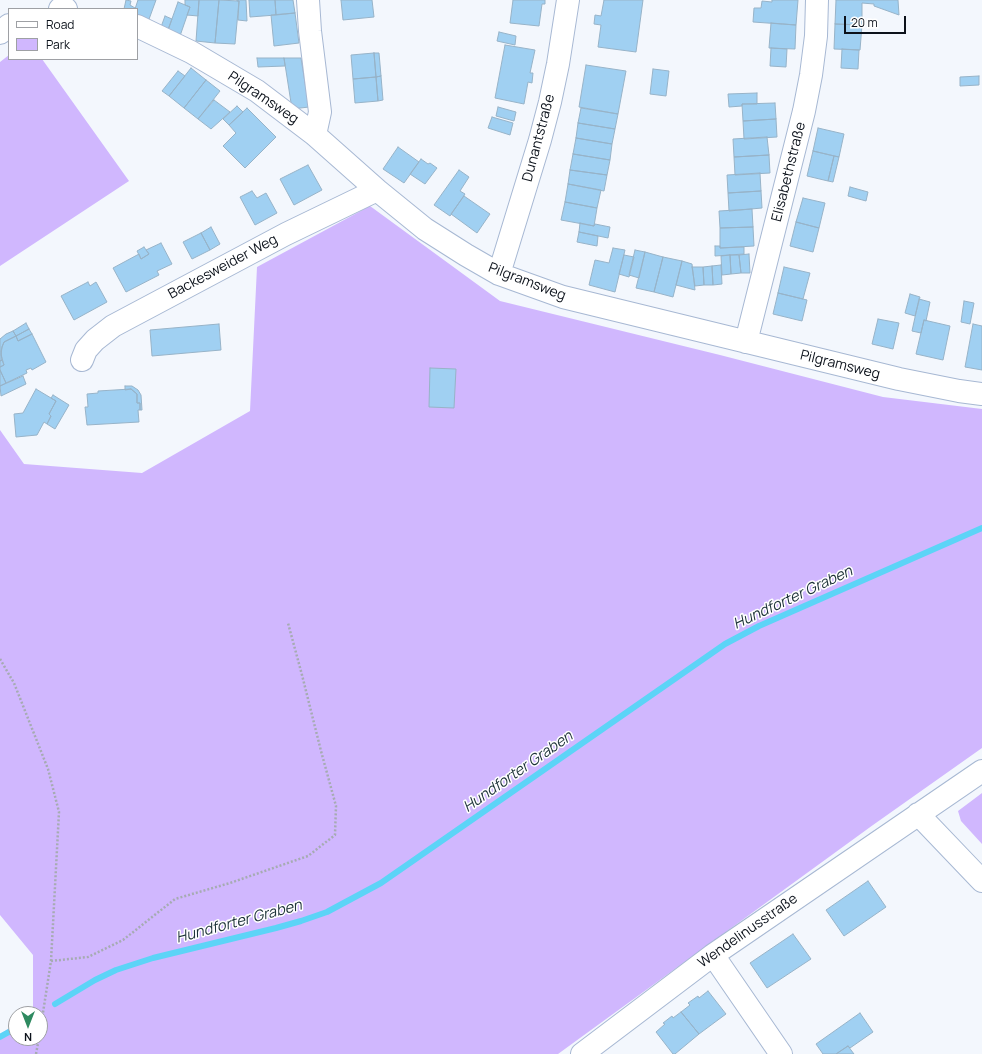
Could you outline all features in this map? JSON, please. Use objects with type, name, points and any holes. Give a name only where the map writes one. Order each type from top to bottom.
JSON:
[{"type":"street","points":[[308,0],[310,32],[320,112],[315,135]]},
{"type":"street","name":"Dunantstraße","points":[[499,274],[540,140],[550,102],[568,0]]},
{"type":"street","name":"Elisabethstraße","points":[[746,342],[804,111],[811,75],[816,36],[817,0]]},
{"type":"street","points":[[0,33],[8,26]]},
{"type":"street","name":"Pilgramsweg","points":[[138,26],[191,52],[257,91],[315,135],[377,190],[425,228],[466,255],[499,274],[563,297],[899,379],[982,394]]},
{"type":"street","name":"Backesweider Weg","points":[[82,360],[86,350],[95,340],[113,326],[286,234],[377,190]]},
{"type":"street","name":"Wendelinusstraße","points":[[582,1054],[713,955],[982,771]]},
{"type":"street","points":[[918,814],[982,881]]},
{"type":"street","points":[[713,955],[781,1054]]},
{"type":"path","points":[[50,960],[88,957],[124,940],[175,899],[308,856],[335,835],[336,806],[320,751],[288,623]]},
{"type":"path","points":[[0,659],[14,683],[48,769],[59,812],[50,960],[44,1006]]},
{"type":"green space","points":[[8,56],[8,60],[43,60],[129,181],[0,266],[0,62]]},
{"type":"green space","points":[[370,206],[500,301],[883,397],[982,409],[982,748],[873,825],[558,1054],[0,1054],[0,1034],[8,1029],[8,1046],[48,1046],[48,1006],[33,1006],[33,955],[0,915],[0,430],[24,464],[142,473],[250,411],[257,267]]},
{"type":"green space","points":[[982,793],[982,844],[961,821],[958,811]]},
{"type":"building","points":[[126,0],[131,1],[130,5],[135,8],[124,8]]},
{"type":"building","points":[[138,0],[156,0],[148,22],[138,18],[138,8],[135,8]]},
{"type":"building","points":[[185,0],[199,0],[198,16],[187,15],[190,7],[185,5]]},
{"type":"building","points":[[199,0],[219,0],[215,43],[196,41]]},
{"type":"building","points":[[219,0],[239,1],[235,44],[215,43]]},
{"type":"building","points":[[237,0],[246,0],[247,21],[238,20],[239,1]]},
{"type":"building","points":[[249,0],[275,0],[276,15],[250,17]]},
{"type":"building","points":[[275,0],[293,0],[295,13],[276,15]]},
{"type":"building","points":[[341,0],[372,0],[374,17],[343,20]]},
{"type":"building","points":[[513,0],[545,0],[545,4],[542,4],[539,26],[510,23]]},
{"type":"building","points":[[604,0],[643,0],[636,52],[598,47],[601,25],[594,24],[595,15],[601,16]]},
{"type":"building","points":[[772,0],[798,0],[796,25],[753,22],[754,8],[761,8],[762,1],[772,2]]},
{"type":"building","points":[[836,0],[898,0],[899,15],[874,6],[874,4],[862,3],[862,25],[835,24]]},
{"type":"building","points":[[178,2],[190,7],[180,36],[168,30]]},
{"type":"building","points":[[295,13],[299,43],[274,46],[271,15]]},
{"type":"building","points":[[165,16],[172,19],[168,30],[161,27]]},
{"type":"building","points":[[771,23],[796,25],[795,49],[769,48]]},
{"type":"building","points":[[835,24],[862,25],[860,50],[834,49]]},
{"type":"building","points":[[499,32],[516,36],[515,45],[497,41]]},
{"type":"building","points":[[505,45],[535,50],[530,73],[533,73],[532,83],[528,82],[524,104],[495,98]]},
{"type":"building","points":[[771,48],[787,49],[786,67],[770,66]]},
{"type":"building","points":[[842,49],[859,50],[858,69],[841,68]]},
{"type":"building","points":[[374,53],[379,53],[381,76],[376,77]]},
{"type":"building","points":[[374,53],[376,77],[353,79],[351,55]]},
{"type":"building","points":[[257,58],[284,58],[285,66],[258,67]]},
{"type":"building","points":[[284,58],[301,58],[309,107],[292,109]]},
{"type":"building","points":[[586,65],[626,71],[618,114],[579,107]]},
{"type":"building","points":[[191,68],[206,80],[184,108],[169,96]]},
{"type":"building","points":[[653,69],[669,71],[666,96],[650,94]]},
{"type":"building","points":[[178,71],[185,76],[169,96],[162,91]]},
{"type":"building","points":[[381,76],[383,100],[378,101],[376,77]]},
{"type":"building","points":[[979,76],[979,85],[960,86],[960,77]]},
{"type":"building","points":[[376,77],[378,101],[355,103],[353,79]]},
{"type":"building","points":[[206,80],[220,91],[198,119],[184,108]]},
{"type":"building","points":[[757,93],[757,104],[742,104],[742,106],[729,107],[728,94]]},
{"type":"building","points":[[214,100],[230,112],[211,129],[198,119]]},
{"type":"building","points":[[775,103],[776,119],[743,121],[742,104]]},
{"type":"building","points":[[237,106],[243,112],[229,125],[223,119]]},
{"type":"building","points":[[498,107],[516,112],[514,121],[496,116]]},
{"type":"building","points":[[247,108],[276,137],[245,168],[223,146],[236,133],[229,125]]},
{"type":"building","points":[[581,108],[618,114],[615,129],[578,123]]},
{"type":"building","points":[[492,117],[513,123],[510,135],[488,128]]},
{"type":"building","points":[[776,119],[777,137],[744,139],[743,121]]},
{"type":"building","points":[[578,123],[615,129],[612,144],[576,138]]},
{"type":"building","points":[[818,128],[844,134],[839,157],[813,151]]},
{"type":"building","points":[[767,137],[769,155],[734,157],[733,139]]},
{"type":"building","points":[[576,138],[612,144],[610,160],[573,154]]},
{"type":"building","points":[[398,147],[419,162],[404,183],[383,169]]},
{"type":"building","points":[[813,151],[834,156],[828,181],[807,176]]},
{"type":"building","points":[[573,154],[610,160],[607,175],[570,170]]},
{"type":"building","points":[[769,155],[770,173],[735,175],[734,157]]},
{"type":"building","points":[[834,156],[839,157],[833,182],[828,181]]},
{"type":"building","points":[[421,159],[437,168],[425,184],[410,174]]},
{"type":"building","points":[[308,165],[322,190],[294,205],[280,179]]},
{"type":"building","points":[[459,170],[469,177],[460,191],[465,194],[450,216],[434,205]]},
{"type":"building","points":[[570,170],[607,175],[604,191],[568,184]]},
{"type":"building","points":[[760,173],[761,191],[728,193],[727,175]]},
{"type":"building","points":[[568,184],[601,190],[597,208],[565,202]]},
{"type":"building","points":[[850,187],[868,192],[866,201],[848,196]]},
{"type":"building","points":[[252,191],[257,198],[266,193],[277,213],[255,225],[240,197]]},
{"type":"building","points":[[761,191],[762,208],[729,211],[728,193]]},
{"type":"building","points":[[464,196],[490,214],[477,233],[451,214]]},
{"type":"building","points":[[803,198],[825,203],[819,228],[796,222]]},
{"type":"building","points":[[565,202],[597,208],[594,226],[561,220]]},
{"type":"building","points":[[752,209],[753,227],[720,228],[719,211]]},
{"type":"building","points":[[796,222],[819,228],[813,252],[790,246]]},
{"type":"building","points":[[580,223],[610,227],[608,238],[579,232]]},
{"type":"building","points":[[211,227],[220,244],[210,250],[201,233]]},
{"type":"building","points":[[753,227],[754,246],[720,248],[720,228]]},
{"type":"building","points":[[579,232],[598,236],[597,246],[577,242]]},
{"type":"building","points":[[201,233],[210,250],[192,259],[183,242]]},
{"type":"building","points":[[161,243],[172,264],[157,271],[159,275],[126,292],[113,268],[139,254],[141,259],[149,254],[146,250]]},
{"type":"building","points":[[715,246],[720,246],[720,248],[744,247],[744,254],[715,256]]},
{"type":"building","points":[[144,247],[149,254],[141,259],[137,251]]},
{"type":"building","points":[[613,248],[625,250],[615,292],[589,285],[595,260],[609,263]]},
{"type":"building","points":[[635,250],[645,252],[639,278],[629,275]]},
{"type":"building","points":[[645,252],[663,257],[654,292],[636,288]]},
{"type":"building","points":[[749,254],[750,273],[741,273],[739,255]]},
{"type":"building","points":[[624,255],[634,257],[629,277],[619,274]]},
{"type":"building","points":[[730,255],[739,255],[741,273],[731,274]]},
{"type":"building","points":[[730,255],[731,274],[722,275],[721,256]]},
{"type":"building","points":[[663,257],[682,261],[673,297],[654,292]]},
{"type":"building","points":[[682,261],[692,264],[695,290],[676,285]]},
{"type":"building","points":[[721,265],[722,284],[713,285],[712,266]]},
{"type":"building","points":[[712,266],[713,285],[704,285],[703,267]]},
{"type":"building","points":[[692,267],[703,267],[704,285],[695,286]]},
{"type":"building","points":[[784,267],[810,273],[803,299],[778,293]]},
{"type":"building","points":[[88,282],[90,286],[96,282],[107,302],[74,320],[61,296]]},
{"type":"building","points":[[778,293],[807,300],[802,321],[773,314]]},
{"type":"building","points":[[910,294],[920,297],[915,316],[905,313]]},
{"type":"building","points":[[919,299],[930,302],[926,321],[924,320],[921,333],[912,331]]},
{"type":"building","points":[[964,301],[974,303],[970,324],[961,322]]},
{"type":"building","points":[[878,319],[899,323],[893,349],[872,344]]},
{"type":"building","points":[[924,320],[950,326],[943,360],[916,354]]},
{"type":"building","points":[[26,323],[29,329],[16,336],[13,331]]},
{"type":"building","points":[[219,324],[221,350],[152,356],[150,330]]},
{"type":"building","points":[[973,324],[982,326],[982,370],[965,367]]},
{"type":"building","points":[[29,329],[32,334],[18,341],[16,336]]},
{"type":"building","points":[[13,331],[16,336],[4,342],[1,351],[2,360],[0,361],[0,339]]},
{"type":"building","points":[[32,334],[46,362],[32,370],[31,368],[26,370],[27,373],[6,383],[0,370],[0,367],[4,365],[1,355],[4,342],[16,336],[18,341]]},
{"type":"building","points":[[2,360],[4,365],[0,367],[0,361]]},
{"type":"building","points":[[430,368],[456,369],[454,408],[429,407]]},
{"type":"building","points":[[0,370],[6,383],[0,386]]},
{"type":"building","points":[[23,376],[26,384],[1,396],[0,386]]},
{"type":"building","points":[[125,386],[132,386],[138,390],[141,395],[142,410],[140,410],[140,403],[137,403],[137,394],[131,389],[125,390]]},
{"type":"building","points":[[36,389],[56,401],[49,414],[51,416],[47,424],[44,422],[37,435],[16,437],[14,414],[23,413]]},
{"type":"building","points":[[131,389],[137,394],[137,403],[140,403],[140,410],[138,410],[139,422],[87,425],[85,407],[88,407],[87,394],[98,393],[98,391]]},
{"type":"building","points":[[53,395],[69,405],[55,429],[47,424],[51,416],[49,414],[56,401],[51,398]]},
{"type":"building","points":[[868,881],[886,907],[844,936],[826,910]]},
{"type":"building","points":[[793,934],[811,959],[767,988],[750,963]]},
{"type":"building","points":[[708,991],[726,1014],[699,1034],[681,1012],[690,1005],[688,1003],[698,996],[699,998]]},
{"type":"building","points":[[681,1012],[699,1034],[675,1054],[673,1054],[656,1032],[665,1024],[663,1023],[672,1016],[673,1018]]},
{"type":"building","points":[[860,1013],[873,1032],[850,1048],[848,1046],[836,1054],[823,1054],[816,1044]]},
{"type":"building","points":[[848,1046],[854,1054],[836,1054]]},
{"type":"waterway","name":"Hundforter Graben","points":[[55,1004],[95,980],[116,970],[153,958],[276,928],[327,912],[381,883],[725,644],[759,626],[982,528]]},
{"type":"waterway","name":"Hundforter Graben","points":[[0,1037],[8,1032]]}]
